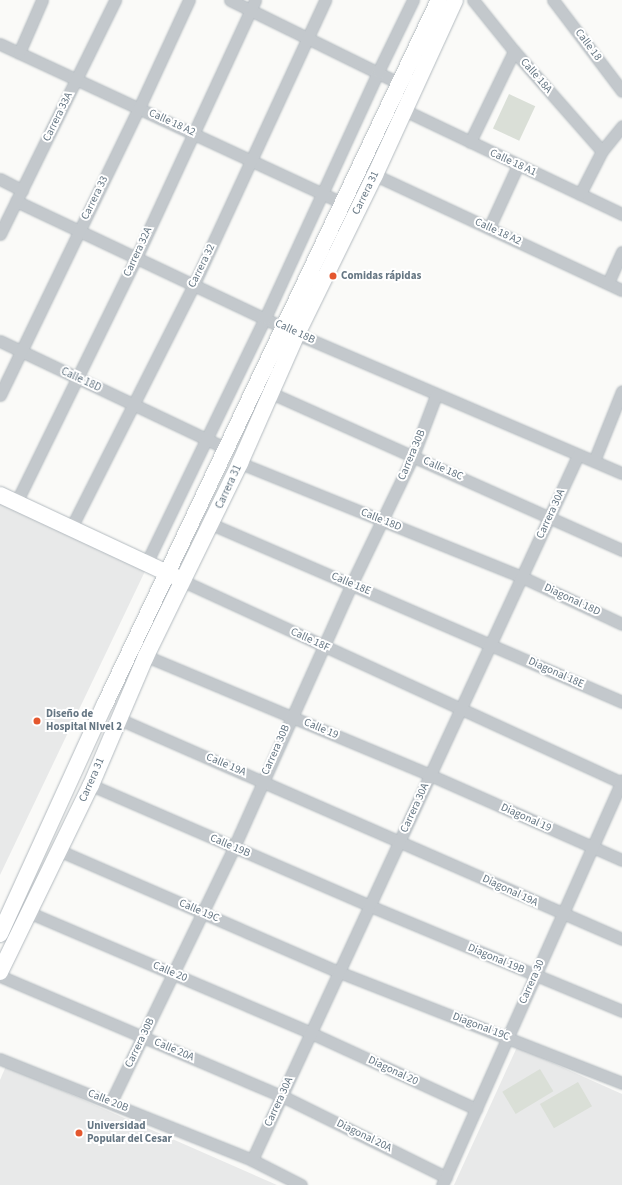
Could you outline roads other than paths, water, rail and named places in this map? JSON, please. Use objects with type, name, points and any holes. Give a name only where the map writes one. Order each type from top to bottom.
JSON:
[{"type":"main road","name":"Carrera 31","points":[[0,972],[58,850],[91,785],[146,656],[240,463],[271,393],[291,331],[343,203],[439,0]]},
{"type":"main road","name":"Carrera 31","points":[[0,934],[98,718],[227,450],[375,175],[455,0]]},
{"type":"main road","name":"Calle 18F","points":[[0,495],[183,581]]},
{"type":"street","points":[[19,52],[42,0]]},
{"type":"street","name":"Carrera 33","points":[[0,395],[140,108],[189,0]]},
{"type":"street","points":[[230,0],[252,5],[308,38],[399,83]]},
{"type":"street","name":"Carrera 32","points":[[71,528],[132,404],[194,284],[325,0]]},
{"type":"street","points":[[146,564],[265,318],[378,72],[413,0]]},
{"type":"street","name":"Calle 18A","points":[[473,0],[514,51],[602,151]]},
{"type":"street","name":"Calle 18","points":[[553,0],[622,91]]},
{"type":"street","name":"Carrera 33A","points":[[0,234],[77,79],[113,1]]},
{"type":"street","name":"Carrera 32A","points":[[16,503],[136,258],[252,5]]},
{"type":"street","name":"Calle 18 A2","points":[[0,44],[343,203]]},
{"type":"street","points":[[470,142],[514,51]]},
{"type":"street","name":"Calle 18 A1","points":[[404,110],[622,214]]},
{"type":"street","points":[[580,194],[602,151],[622,126]]},
{"type":"street","points":[[489,228],[518,165]]},
{"type":"street","name":"Calle 18 A2","points":[[375,175],[608,282],[622,290]]},
{"type":"street","points":[[0,179],[22,190]]},
{"type":"street","name":"Calle 18B","points":[[16,201],[291,331],[436,395],[578,455],[620,471]]},
{"type":"street","points":[[608,282],[622,252]]},
{"type":"street","name":"Calle 18D","points":[[0,341],[227,450]]},
{"type":"street","points":[[594,461],[622,391]]},
{"type":"street","name":"Calle 18C","points":[[271,393],[622,550]]},
{"type":"street","name":"Carrera 30B","points":[[112,1102],[142,1036],[174,974],[234,847],[291,716],[325,647],[351,585],[413,456],[436,395]]},
{"type":"street","name":"Carrera 30A","points":[[256,1162],[282,1096],[578,455]]},
{"type":"street","name":"Calle 18D","points":[[240,463],[522,577]]},
{"type":"street","name":"Calle 18E","points":[[211,524],[491,644]]},
{"type":"street","name":"Diagonal 18D","points":[[522,577],[622,624]]},
{"type":"street","name":"Calle 18F","points":[[183,581],[460,710],[622,782]]},
{"type":"street","name":"Diagonal 18E","points":[[491,644],[622,702]]},
{"type":"street","name":"Calle 19","points":[[146,656],[430,775]]},
{"type":"street","name":"Calle 19A","points":[[119,719],[400,840]]},
{"type":"street","name":"Diagonal 19","points":[[430,775],[622,860]]},
{"type":"street","name":"Carrera 30","points":[[444,1181],[622,782]]},
{"type":"street","name":"Calle 19B","points":[[91,785],[370,906]]},
{"type":"street","name":"Diagonal 19A","points":[[400,840],[562,915],[622,939]]},
{"type":"street","name":"Calle 19C","points":[[58,850],[339,972]]},
{"type":"street","name":"Diagonal 19B","points":[[370,906],[622,1011]]},
{"type":"street","name":"Calle 20","points":[[28,912],[311,1033]]},
{"type":"street","name":"Diagonal 19C","points":[[339,972],[622,1083]]},
{"type":"street","name":"Calle 20A","points":[[0,976],[282,1096]]},
{"type":"street","name":"Diagonal 20","points":[[311,1033],[476,1109]]},
{"type":"street","name":"Calle 20B","points":[[0,1058],[112,1102],[256,1162],[301,1185]]},
{"type":"street","name":"Diagonal 20A","points":[[282,1096],[444,1181]]},
{"type":"place","name":"Comidas rápidas","points":[[333,276]]},
{"type":"place","name":"Diseño de Hospital NIvel 2","points":[[37,721]]},
{"type":"place","name":"Universidad Popular del Cesar","points":[[79,1133]]}]
